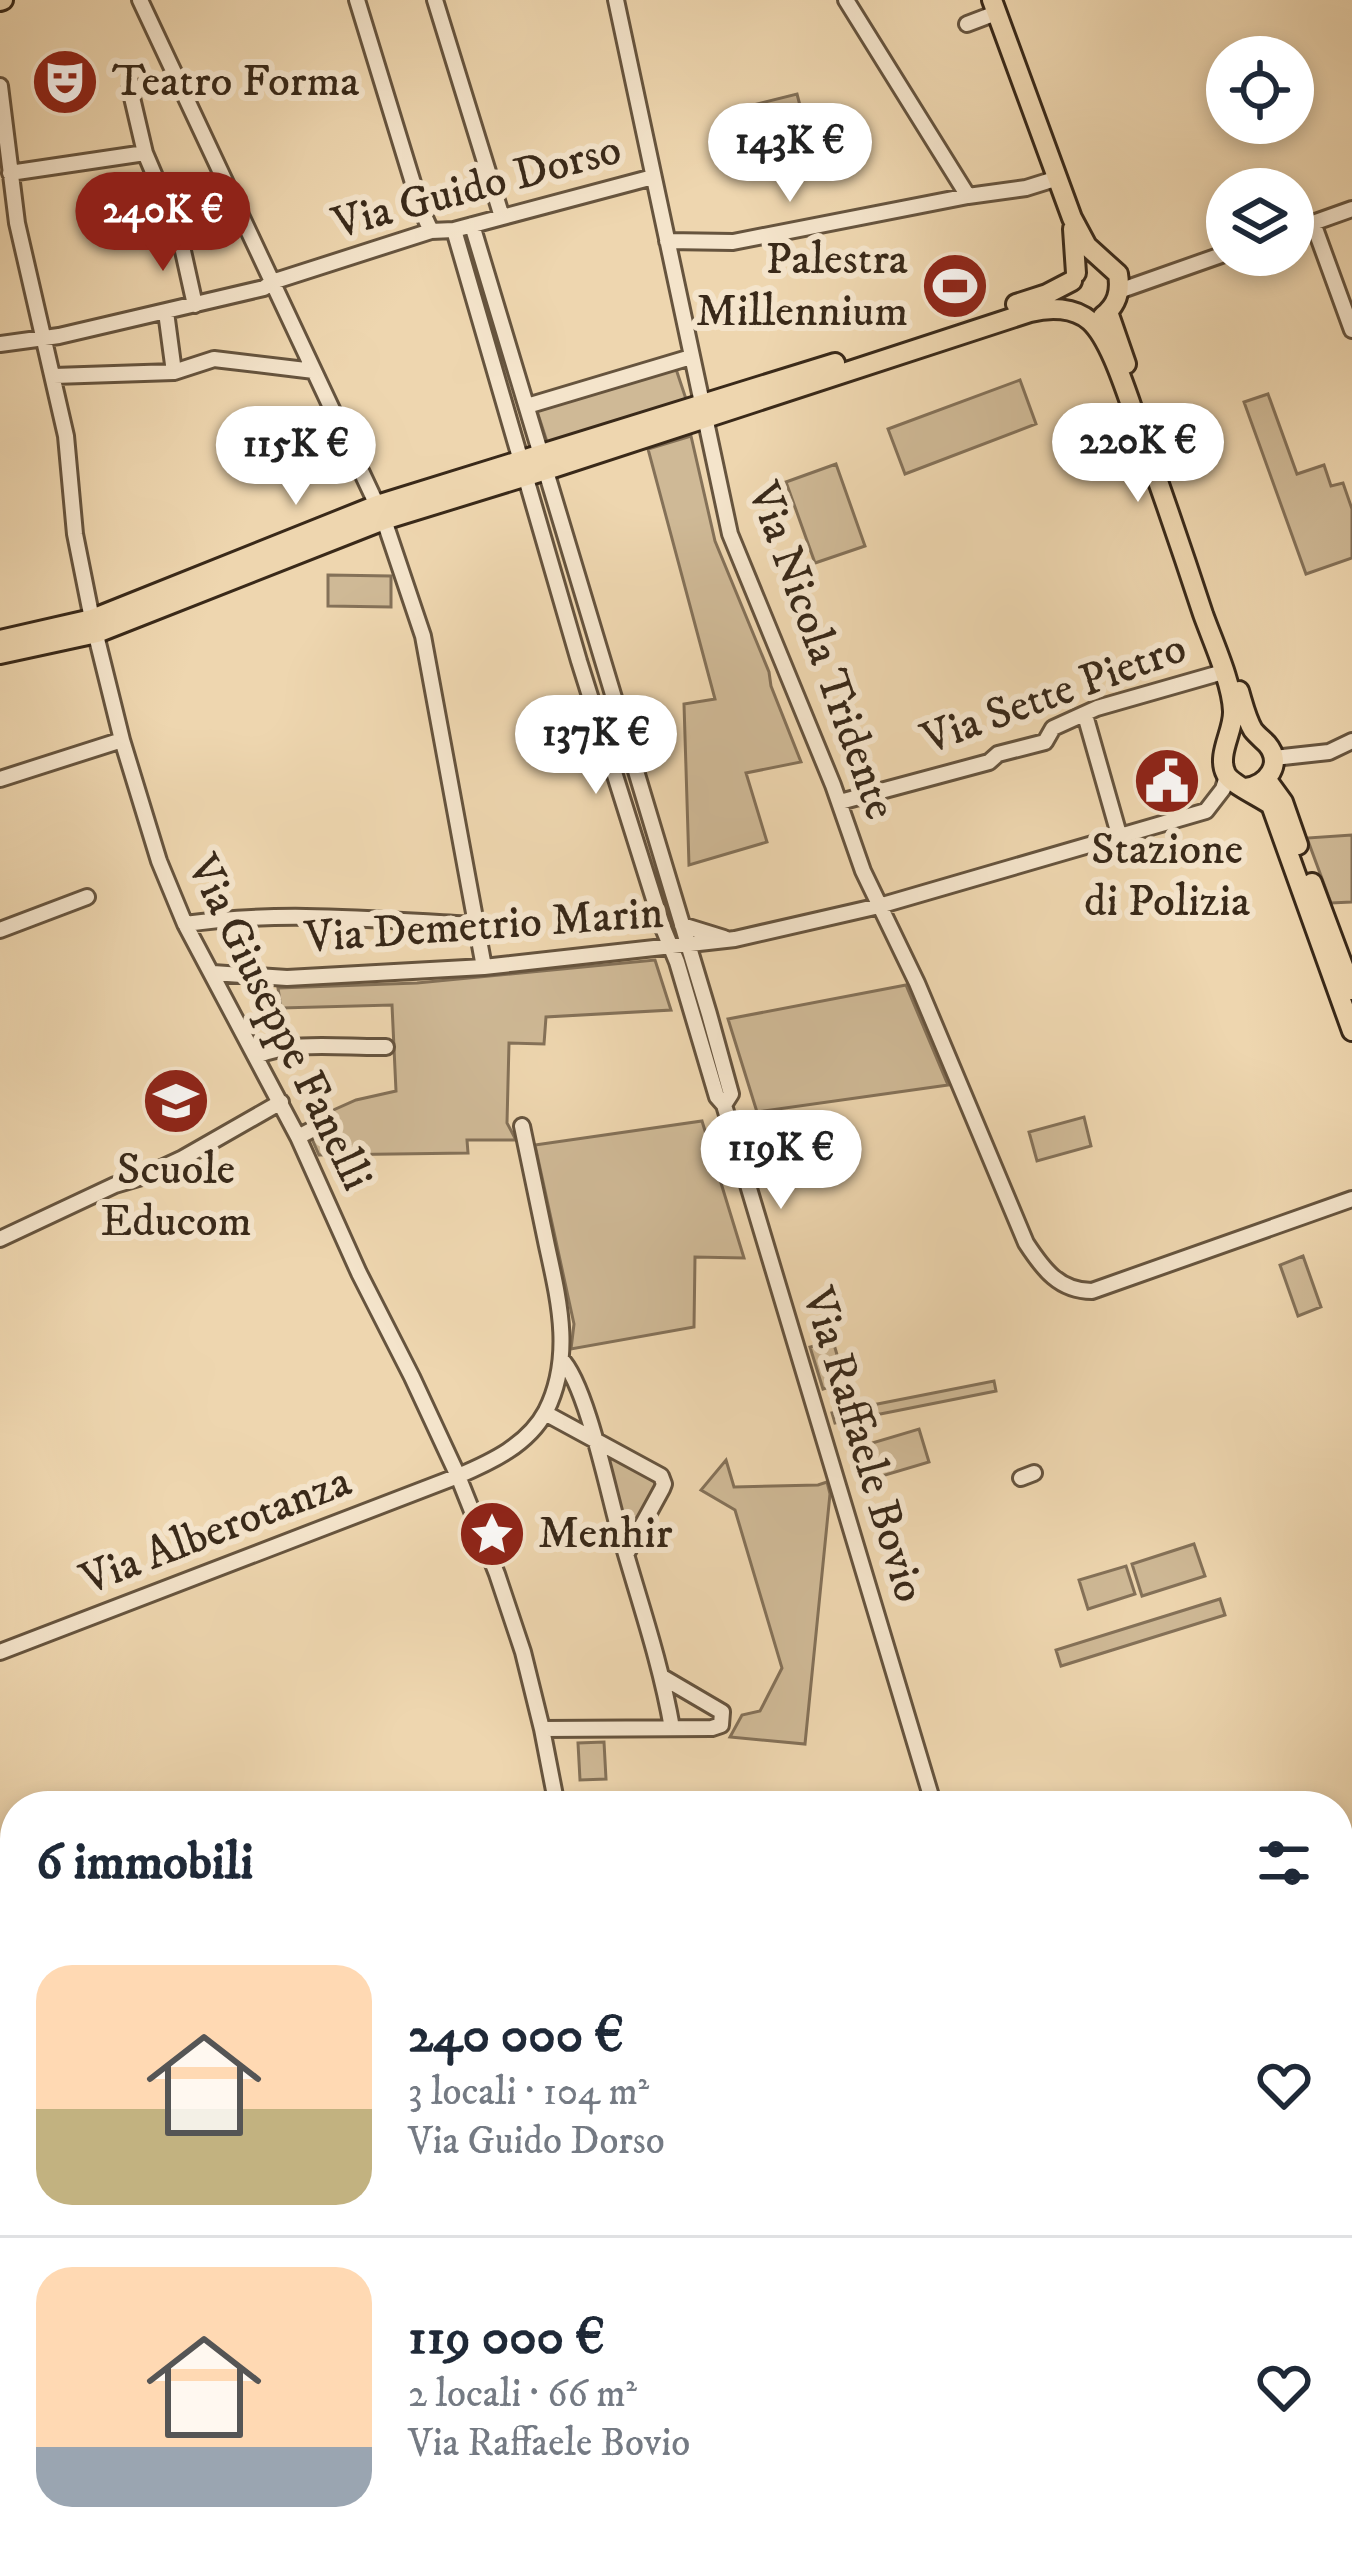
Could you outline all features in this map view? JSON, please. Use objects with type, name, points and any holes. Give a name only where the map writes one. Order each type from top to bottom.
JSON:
[{"type":"main road","points":[[0,654],[95,626],[380,513],[1030,312],[1059,308],[1090,314],[1119,291],[1118,274],[1087,246],[1072,218],[994,7]]},
{"type":"main road","points":[[1072,218],[1074,277],[1068,298],[1090,314],[1113,359],[1223,672],[1233,711],[1223,769],[1238,786],[1271,805],[1352,1030]]},
{"type":"main road","points":[[704,412],[1047,294],[1089,262],[1101,261]]},
{"type":"main road","points":[[1090,314],[1191,543],[1249,724],[1274,758],[1267,780],[1246,788]]},
{"type":"main road","points":[[0,640],[95,626]]},
{"type":"main road","points":[[1225,751],[1243,737],[1260,739]]},
{"type":"main road","points":[[1267,780],[1283,802],[1352,990]]},
{"type":"street","points":[[140,0],[380,513],[423,636],[484,968]]},
{"type":"street","points":[[357,0],[431,231]]},
{"type":"street","points":[[435,0],[502,217]]},
{"type":"street","name":"Via Nicola Tridente","points":[[616,0],[733,542],[840,802],[863,871],[917,983],[1026,1244],[1064,1286],[1084,1292],[1352,1199]]},
{"type":"street","points":[[846,0],[968,196]]},
{"type":"street","points":[[967,24],[994,7]]},
{"type":"street","points":[[179,82],[130,88],[145,153],[179,232],[195,305]]},
{"type":"street","name":"Via Giuseppe Fanelli","points":[[0,86],[17,223],[66,436],[76,534],[122,740],[159,861],[185,924],[298,1137],[458,1476],[523,1652],[554,1791]]},
{"type":"street","points":[[10,173],[145,153]]},
{"type":"street","name":"Via Guido Dorso","points":[[0,344],[58,336],[264,288],[431,231],[454,230],[652,177]]},
{"type":"street","points":[[667,241],[733,242],[1026,188],[1058,178]]},
{"type":"street","points":[[1314,223],[1352,209]]},
{"type":"street","points":[[139,233],[175,223]]},
{"type":"street","points":[[472,225],[527,406],[534,466]]},
{"type":"street","points":[[1314,226],[1352,330]]},
{"type":"street","points":[[454,230],[534,466]]},
{"type":"street","points":[[1119,291],[1206,260]]},
{"type":"street","points":[[166,312],[174,372]]},
{"type":"street","points":[[527,406],[691,357]]},
{"type":"street","points":[[54,376],[174,372],[214,359],[314,371]]},
{"type":"street","name":"Via Raffaele Bovio","points":[[534,466],[578,575],[614,695],[731,1094],[724,1105]]},
{"type":"street","name":"Via Raffaele Bovio","points":[[534,466],[556,582],[717,1097],[724,1105],[930,1791]]},
{"type":"street","points":[[556,582],[578,575]]},
{"type":"street","name":"Via Sette Pietro","points":[[840,802],[989,762],[998,754],[1045,742],[1053,728],[1097,708],[1223,672]]},
{"type":"street","points":[[592,701],[614,695]]},
{"type":"street","points":[[1085,715],[1120,838]]},
{"type":"street","points":[[0,779],[122,740]]},
{"type":"street","points":[[1274,758],[1329,752],[1352,741]]},
{"type":"street","name":"Via Demetrio Marin","points":[[213,973],[287,978],[484,968],[735,940],[880,906],[1206,812],[1227,776]]},
{"type":"street","points":[[652,893],[671,887]]},
{"type":"street","points":[[0,930],[87,897]]},
{"type":"street","points":[[185,924],[340,917],[476,925]]},
{"type":"street","points":[[682,925],[735,940]]},
{"type":"street","points":[[256,1056],[289,1048],[386,1047]]},
{"type":"street","points":[[0,1239],[183,1158],[280,1102]]},
{"type":"street","points":[[298,1137],[329,1121]]},
{"type":"street","points":[[522,1126],[560,1310],[561,1359],[545,1413],[658,1474],[664,1484],[627,1553]]},
{"type":"street","points":[[561,1359],[572,1370],[594,1440],[664,1678],[672,1728]]},
{"type":"street","name":"Via Alberotanza","points":[[0,1652],[458,1476],[505,1454],[545,1413]]},
{"type":"street","points":[[542,1729],[717,1728],[724,1718],[722,1712],[664,1678]]},
{"type":"street","points":[[667,1698],[676,1690],[686,1692]]},
{"type":"shaded area","points":[[797,94],[804,121],[756,134],[749,106]]},
{"type":"shaded area","points":[[805,124],[812,150],[764,162],[758,136]]},
{"type":"shaded area","points":[[676,369],[687,402],[548,445],[537,411]]},
{"type":"shaded area","points":[[1020,380],[1036,424],[905,474],[888,429]]},
{"type":"shaded area","points":[[1268,394],[1297,474],[1324,465],[1331,486],[1343,483],[1352,509],[1352,558],[1306,574],[1244,402]]},
{"type":"shaded area","points":[[691,436],[715,541],[801,762],[746,773],[767,842],[689,865],[684,704],[715,699],[648,449]]},
{"type":"shaded area","points":[[836,464],[865,546],[815,563],[786,482]]},
{"type":"shaded area","points":[[328,575],[391,576],[391,607],[328,606]]},
{"type":"shaded area","points":[[1352,835],[1352,902],[1331,903],[1307,838]]},
{"type":"shaded area","points":[[655,960],[671,1010],[546,1017],[544,1044],[509,1043],[507,1123],[516,1140],[467,1140],[468,1153],[319,1155],[312,1139],[336,1127],[329,1112],[396,1091],[392,1005],[281,1008],[278,988],[417,983]]},
{"type":"shaded area","points":[[906,985],[948,1085],[757,1112],[728,1019]]},
{"type":"shaded area","points":[[1084,1117],[1091,1146],[1037,1161],[1029,1132]]},
{"type":"shaded area","points":[[702,1121],[744,1258],[695,1257],[694,1327],[571,1349],[574,1324],[535,1145]]},
{"type":"shaded area","points":[[1303,1256],[1321,1307],[1298,1316],[1280,1265]]},
{"type":"shaded area","points":[[833,1341],[845,1382],[823,1389],[810,1347]]},
{"type":"shaded area","points":[[994,1381],[996,1391],[835,1423],[832,1413]]},
{"type":"shaded area","points":[[919,1429],[929,1462],[862,1482],[852,1449]]},
{"type":"shaded area","points":[[611,1457],[657,1484],[632,1532],[628,1532],[606,1460]]},
{"type":"shaded area","points":[[726,1460],[734,1487],[827,1482],[830,1494],[805,1744],[730,1737],[742,1715],[760,1711],[782,1668],[735,1510],[701,1490]]},
{"type":"shaded area","points":[[1194,1544],[1205,1576],[1142,1596],[1132,1564]]},
{"type":"shaded area","points":[[1126,1566],[1135,1594],[1088,1609],[1079,1580]]},
{"type":"shaded area","points":[[1220,1599],[1225,1615],[1061,1666],[1056,1650]]},
{"type":"shaded area","points":[[604,1742],[606,1779],[580,1780],[578,1743]]},
{"type":"place","name":"Teatro Forma","points":[[65,82]]},
{"type":"place","name":"Palestra Millennium","points":[[955,286]]},
{"type":"place","name":"Stazione di Polizia","points":[[1167,781]]},
{"type":"place","name":"Scuole Educom","points":[[176,1101]]},
{"type":"place","name":"Menhir","points":[[492,1534]]}]
